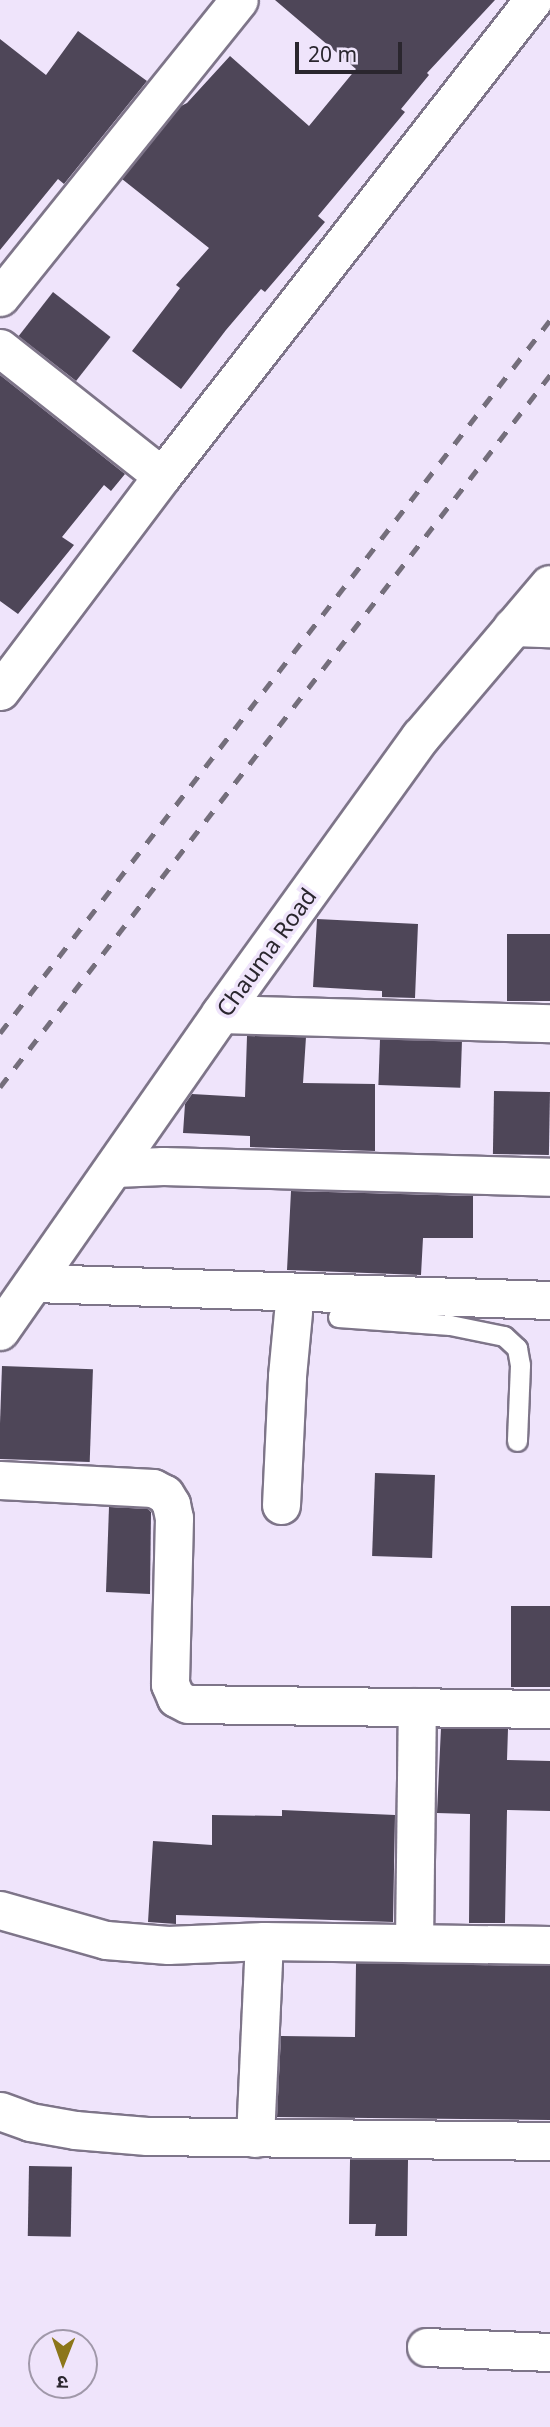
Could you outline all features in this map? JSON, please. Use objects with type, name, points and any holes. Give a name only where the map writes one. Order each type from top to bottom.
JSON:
[{"type":"street","points":[[0,297],[239,0]]},
{"type":"street","points":[[0,691],[162,477],[533,0]]},
{"type":"street","points":[[0,348],[162,477]]},
{"type":"street","name":"Chauma Road","points":[[0,1331],[221,1014],[421,737],[550,585]]},
{"type":"street","points":[[512,627],[550,628]]},
{"type":"street","points":[[221,1014],[550,1023]]},
{"type":"street","points":[[115,1168],[163,1166],[550,1177]]},
{"type":"street","points":[[35,1283],[313,1308]]},
{"type":"street","points":[[244,1311],[550,1300]]},
{"type":"street","points":[[281,1505],[287,1376],[313,1308]]},
{"type":"street","points":[[0,1480],[153,1488],[164,1494],[171,1504],[174,1518],[170,1684],[176,1698],[188,1704],[550,1709]]},
{"type":"street","points":[[414,1944],[417,1707]]},
{"type":"street","points":[[0,1910],[106,1940],[168,1945],[264,1941],[550,1945]]},
{"type":"street","points":[[255,2138],[264,1941]]},
{"type":"street","points":[[0,2111],[30,2122],[75,2130],[147,2136],[550,2141]]},
{"type":"street","points":[[425,2347],[550,2352]]},
{"type":"lane","points":[[313,1308],[450,1325],[504,1336],[517,1348],[520,1366],[517,1441]]},
{"type":"building","points":[[275,0],[495,0],[427,73],[429,75],[401,109],[405,112],[318,216],[325,222],[265,292],[261,289],[181,389],[132,351],[180,288],[176,285],[209,248],[122,179],[181,106],[187,103],[230,56],[309,126],[356,69]]},
{"type":"building","points":[[78,31],[147,81],[64,184],[58,179],[0,250],[0,39],[46,75]]},
{"type":"building","points":[[53,292],[111,337],[76,381],[19,336]]},
{"type":"building","points":[[0,375],[125,474],[111,491],[104,485],[62,537],[74,545],[18,614],[0,601]]},
{"type":"building","points":[[317,919],[418,924],[415,998],[382,997],[382,991],[313,987]]},
{"type":"building","points":[[507,934],[550,934],[550,1001],[507,1001]]},
{"type":"building","points":[[247,1036],[306,1037],[303,1083],[375,1084],[375,1151],[250,1147],[250,1136],[183,1133],[185,1104],[192,1094],[245,1097]]},
{"type":"building","points":[[380,1039],[462,1042],[460,1088],[378,1085]]},
{"type":"building","points":[[494,1091],[550,1092],[549,1155],[493,1154]]},
{"type":"building","points":[[291,1191],[473,1196],[473,1238],[423,1238],[421,1275],[287,1270]]},
{"type":"building","points":[[2,1366],[93,1369],[90,1462],[0,1459]]},
{"type":"building","points":[[375,1473],[435,1475],[432,1558],[372,1556]]},
{"type":"building","points":[[109,1507],[148,1509],[151,1512],[150,1594],[106,1592]]},
{"type":"building","points":[[511,1606],[550,1606],[550,1687],[511,1687]]},
{"type":"building","points":[[441,1728],[508,1729],[507,1760],[550,1761],[550,1811],[507,1810],[505,1923],[469,1923],[470,1814],[437,1813]]},
{"type":"building","points":[[282,1810],[395,1815],[393,1922],[176,1915],[176,1924],[148,1922],[153,1841],[212,1845],[212,1815],[282,1816]]},
{"type":"building","points":[[356,1963],[550,1966],[550,2120],[277,2117],[281,2036],[355,2037]]},
{"type":"building","points":[[350,2160],[408,2160],[407,2236],[375,2236],[376,2224],[349,2224]]},
{"type":"building","points":[[29,2166],[72,2167],[71,2237],[28,2236]]},
{"type":"railway","points":[[0,1033],[550,320]]},
{"type":"railway","points":[[0,1087],[550,375]]}]
